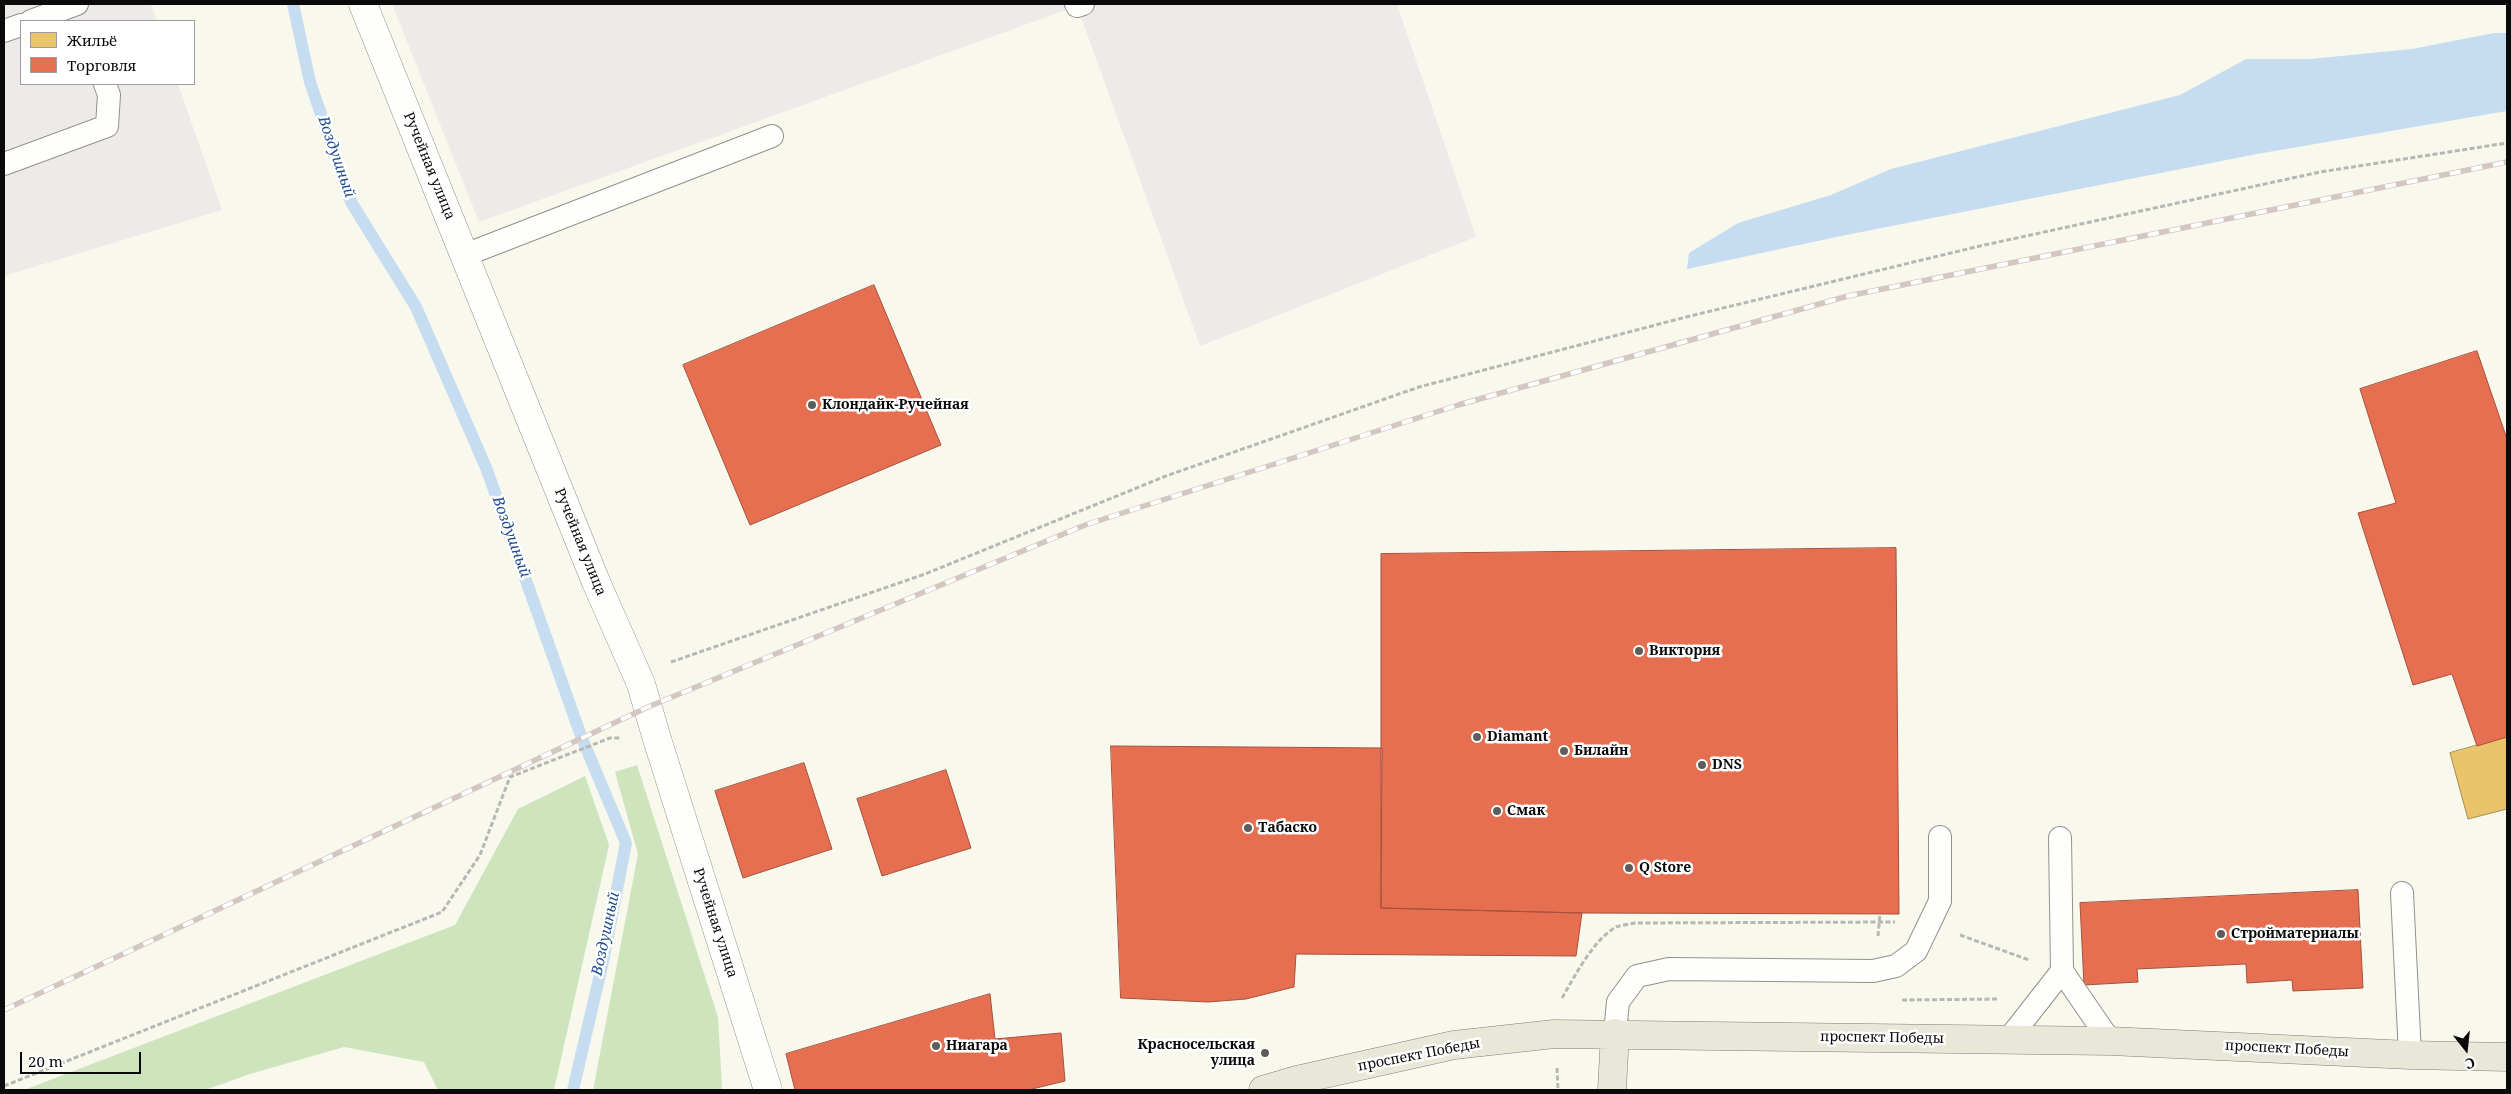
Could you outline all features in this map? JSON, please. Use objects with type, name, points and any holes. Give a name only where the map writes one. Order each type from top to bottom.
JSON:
[{"type":"main road","name":"проспект Победы","points":[[1263,1090],[1297,1080],[1454,1045],[1554,1034],[1615,1033],[2110,1041],[2410,1055],[2507,1057]]},
{"type":"main road","points":[[1612,1090],[1615,1033]]},
{"type":"street","name":"Ручейная улица","points":[[362,4],[596,582],[637,674],[768,1090]]},
{"type":"lane","points":[[34,20],[77,4],[83,20]]},
{"type":"lane","points":[[1076,4],[1077,6],[1083,4]]},
{"type":"lane","points":[[4,31],[20,25]]},
{"type":"lane","points":[[4,164],[107,126],[109,95],[105,85]]},
{"type":"lane","points":[[465,255],[772,136]]},
{"type":"lane","points":[[1615,1033],[1618,1002],[1637,976],[1668,969],[1873,971],[1896,966],[1916,951],[1940,901],[1940,837]]},
{"type":"lane","points":[[2060,838],[2062,971],[2110,1041]]},
{"type":"lane","points":[[2402,893],[2410,1055]]},
{"type":"lane","points":[[2008,1040],[2062,971]]},
{"type":"path","points":[[637,674],[925,574],[1166,476],[1419,387],[1690,316],[1980,246],[2320,172],[2507,143]]},
{"type":"path","points":[[4,1086],[442,912],[480,855],[510,777],[610,738]]},
{"type":"path","points":[[1561,1000],[1586,958],[1603,940],[1616,927],[1635,922],[1909,922],[1909,911],[1930,924],[2062,971]]},
{"type":"shaded area","points":[[4,4],[151,4],[157,20],[20,20],[20,85],[178,85],[222,210],[4,276]]},
{"type":"shaded area","points":[[392,4],[1397,4],[1476,237],[1200,346],[1077,6],[479,222]]},
{"type":"green space","points":[[637,765],[718,1017],[722,1090],[593,1090],[638,854],[615,772]]},
{"type":"green space","points":[[585,776],[609,845],[554,1090],[438,1090],[424,1062],[344,1047],[250,1074],[205,1090],[24,1090],[455,925],[518,809]]},
{"type":"water","points":[[2494,33],[2507,33],[2507,111],[2257,154],[1841,236],[1687,269],[1689,253],[1738,223],[1831,195],[1891,169],[2180,95],[2246,59],[2310,59],[2412,49]]},
{"type":"building: Жильё","points":[[2507,737],[2507,809],[2468,819],[2450,753]]},
{"type":"building: Торговля","name":"Клондайк-Ручейная","points":[[874,285],[941,445],[750,525],[683,365]]},
{"type":"building: Торговля","points":[[2477,351],[2507,439],[2507,737],[2477,746],[2452,674],[2413,685],[2358,513],[2396,503],[2360,389]]},
{"type":"building: Торговля","name":"Виктория","points":[[1896,548],[1899,914],[1582,913],[1381,908],[1381,554]]},
{"type":"building: Торговля","name":"Табаско","points":[[1111,746],[1382,748],[1381,908],[1582,913],[1576,956],[1296,954],[1294,987],[1246,999],[1208,1002],[1121,998]]},
{"type":"building: Торговля","points":[[804,763],[832,849],[743,878],[715,791]]},
{"type":"building: Торговля","points":[[946,770],[971,848],[882,876],[857,799]]},
{"type":"building: Торговля","name":"Стройматериалы","points":[[2358,890],[2363,988],[2293,991],[2292,980],[2247,983],[2246,964],[2137,969],[2138,982],[2084,985],[2080,903]]},
{"type":"building: Торговля","name":"Ниагара","points":[[990,994],[995,1039],[1061,1033],[1065,1081],[1028,1090],[795,1090],[786,1054]]},
{"type":"waterway","name":"Воздушный","points":[[293,4],[310,82],[351,202],[416,307],[487,470],[581,736],[626,843],[602,966],[573,1090]]},
{"type":"railway","points":[[4,1010],[648,707],[1085,525],[1458,405],[1848,296],[2507,162]]},
{"type":"place","name":"Клондайк-Ручейная","points":[[812,405]]},
{"type":"place","name":"Виктория","points":[[1639,651]]},
{"type":"place","name":"Diamant","points":[[1477,737]]},
{"type":"place","name":"Билайн","points":[[1564,751]]},
{"type":"place","name":"DNS","points":[[1702,765]]},
{"type":"place","name":"Смак","points":[[1497,811]]},
{"type":"place","name":"Табаско","points":[[1248,828]]},
{"type":"place","name":"Q Store","points":[[1629,868]]},
{"type":"place","name":"Стройматериалы","points":[[2221,934]]},
{"type":"place","name":"Ниагара","points":[[936,1046]]},
{"type":"place","name":"Красносельская улица","points":[[1265,1053]]}]
